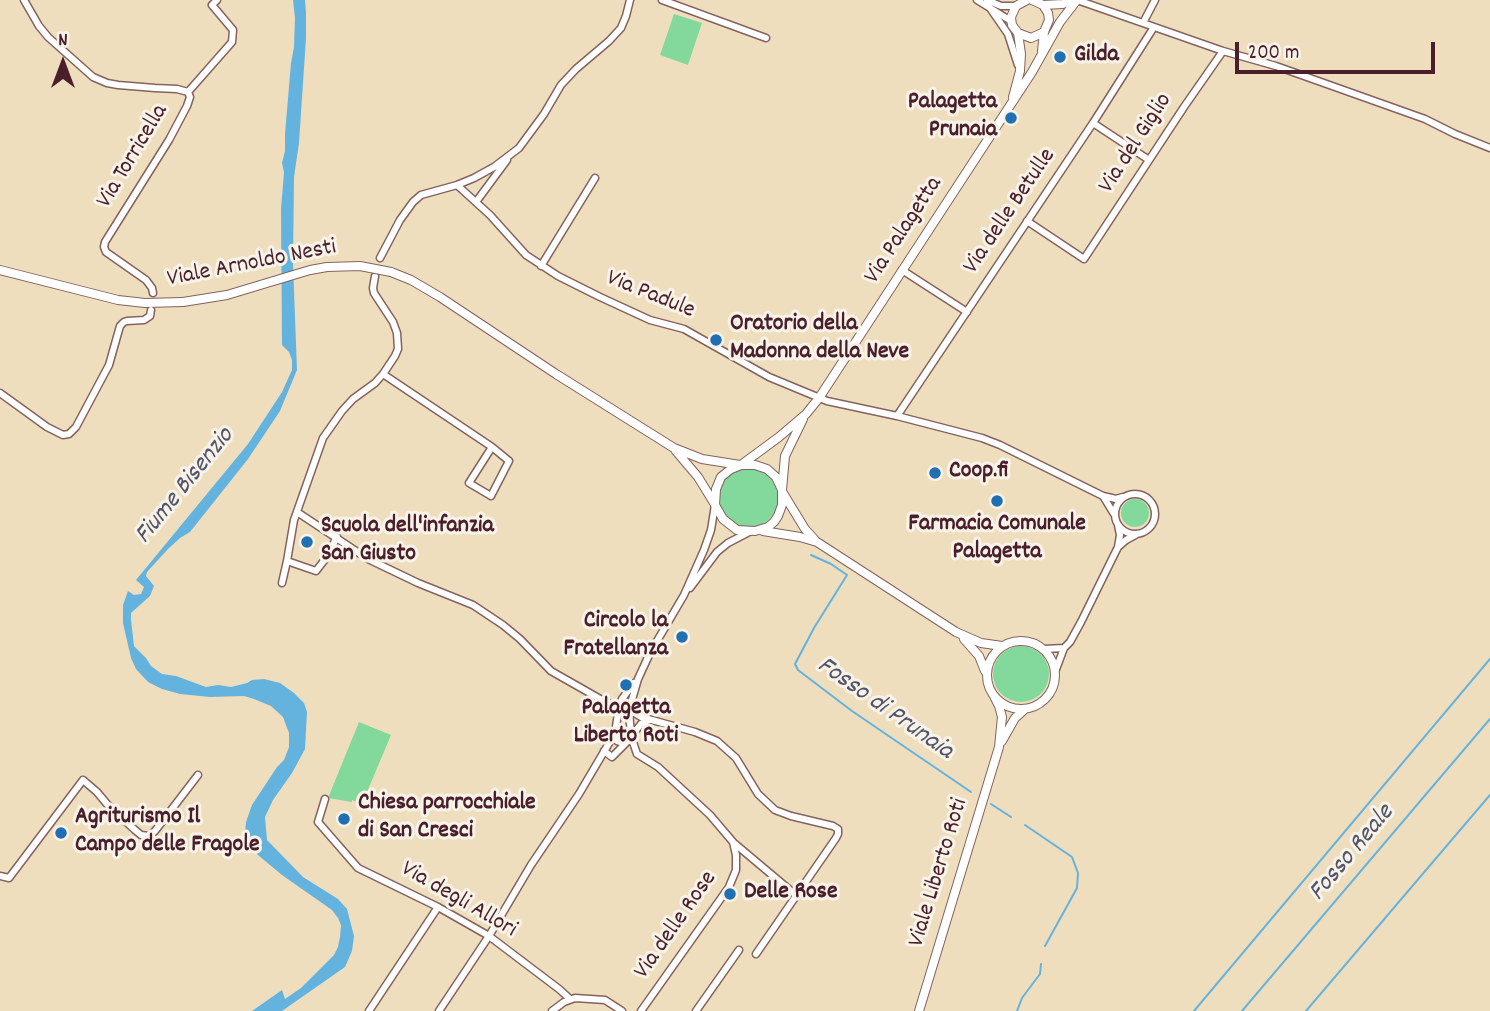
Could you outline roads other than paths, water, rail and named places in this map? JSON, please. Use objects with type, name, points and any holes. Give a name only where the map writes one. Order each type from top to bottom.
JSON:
[{"type":"street","name":"Via Torricella","points":[[24,0],[48,37],[93,77],[118,85],[188,92],[190,97],[187,106],[103,247],[106,252],[146,280],[153,293]]},
{"type":"street","points":[[188,92],[232,42],[233,30],[212,5],[217,0]]},
{"type":"street","points":[[476,202],[526,140],[561,85],[621,28],[630,0]]},
{"type":"street","points":[[662,0],[766,38]]},
{"type":"street","points":[[976,0],[1011,21],[1012,13],[1024,1]]},
{"type":"street","points":[[987,0],[1002,6],[1024,1],[1043,5],[1075,1],[1413,114],[1490,148]]},
{"type":"street","points":[[1143,23],[1155,0]]},
{"type":"street","name":"Via Palagetta","points":[[1041,56],[1044,32],[1049,23],[1075,1]]},
{"type":"street","name":"Via Palagetta","points":[[684,595],[728,543],[771,525],[778,516],[782,505],[785,456],[806,414],[819,398],[1075,1]]},
{"type":"street","points":[[1043,5],[1048,13],[1049,23]]},
{"type":"street","points":[[990,8],[1008,34],[1020,71]]},
{"type":"street","name":"Via Palagetta","points":[[1011,21],[1018,33],[1021,54],[1020,71],[1011,103]]},
{"type":"street","name":"Via delle Betulle","points":[[898,416],[1154,27]]},
{"type":"street","points":[[1018,33],[1036,37],[1044,32]]},
{"type":"street","name":"Via del Giglio","points":[[1027,221],[1084,260],[1223,51]]},
{"type":"street","points":[[1093,123],[1149,160]]},
{"type":"street","points":[[380,258],[400,220],[421,195],[457,185],[511,156]]},
{"type":"street","points":[[541,266],[595,178]]},
{"type":"street","name":"Via Padule","points":[[457,185],[506,231],[526,255],[541,266],[600,297],[650,320],[684,329],[769,377],[819,398],[982,438],[1103,496]]},
{"type":"street","name":"Viale Arnoldo Nesti","points":[[0,270],[68,289],[145,303],[183,302],[227,295],[327,267],[360,266],[391,272],[411,279],[440,297],[674,448],[702,459],[741,465]]},
{"type":"street","points":[[902,270],[967,312]]},
{"type":"street","points":[[282,583],[290,533],[317,450],[352,399],[375,383],[395,356],[398,343],[393,322],[374,293],[375,276]]},
{"type":"street","points":[[0,393],[47,427],[63,435],[69,434],[76,427],[108,365],[120,326],[127,321],[144,320],[150,316],[151,310]]},
{"type":"street","points":[[383,374],[492,447],[509,461],[491,496],[469,483],[492,447]]},
{"type":"street","name":"Via Palagetta","points":[[619,707],[684,595],[710,534],[715,493],[721,477],[779,437],[806,414]]},
{"type":"street","name":"Viale Arnoldo Nesti","points":[[674,448],[698,477],[715,505]]},
{"type":"street","points":[[741,465],[755,465],[776,477],[800,522],[817,542]]},
{"type":"street","points":[[1103,496],[1116,499],[1143,495],[1152,502],[1154,508],[1155,514],[1148,530],[1126,540],[1118,547]]},
{"type":"street","points":[[1103,496],[1125,531],[1137,534]]},
{"type":"street","points":[[956,632],[981,659],[987,684],[994,696],[1015,709],[1036,706],[1048,696],[1064,648],[1081,622],[1118,547],[1120,535],[1116,520],[1117,505],[1125,496]]},
{"type":"street","points":[[715,505],[727,524],[737,530],[749,532]]},
{"type":"street","points":[[297,512],[368,559],[473,605],[520,639],[551,671],[609,704],[706,736],[722,744],[740,764],[758,794],[775,810],[838,829],[836,838],[756,954]]},
{"type":"street","points":[[760,530],[817,542],[956,632],[981,643],[1002,646]]},
{"type":"street","points":[[287,561],[316,570],[337,537]]},
{"type":"street","points":[[986,676],[989,659],[1002,646],[1023,640],[1044,649],[1055,672]]},
{"type":"street","points":[[1044,649],[1064,648]]},
{"type":"street","name":"Via Palagetta","points":[[629,710],[638,678]]},
{"type":"street","name":"Viale Liberto Roti","points":[[919,1011],[999,747],[1002,717],[994,696]]},
{"type":"street","points":[[439,1011],[614,735],[619,707]]},
{"type":"street","name":"Viale Liberto Roti","points":[[999,747],[1017,716],[1026,709]]},
{"type":"street","points":[[629,710],[631,736],[637,754],[658,767],[687,793],[733,842],[797,896]]},
{"type":"street","points":[[604,751],[612,757],[641,724],[651,719]]},
{"type":"street","points":[[614,735],[617,741],[625,744]]},
{"type":"street","points":[[0,876],[9,878],[83,780],[135,830],[141,835],[149,836],[198,775]]},
{"type":"street","name":"Via degli Allori","points":[[324,799],[318,822],[358,868],[438,907],[489,936],[570,999]]},
{"type":"street","name":"Via delle Rose","points":[[641,1011],[732,881],[736,865],[733,842]]},
{"type":"street","points":[[369,1011],[438,907]]},
{"type":"street","points":[[696,1011],[740,950]]},
{"type":"street","points":[[552,1011],[570,999],[601,999],[622,1011]]},
{"type":"water","name":"Fiume Bisenzio","points":[[293,0],[305,0],[306,12],[299,143],[294,177],[293,264],[297,370],[280,411],[248,459],[190,532],[168,549],[147,572],[146,576],[154,586],[150,596],[131,613],[134,646],[151,666],[162,674],[206,687],[231,687],[264,679],[280,683],[304,703],[307,712],[305,749],[265,817],[267,840],[303,877],[338,899],[347,909],[354,936],[352,951],[345,967],[282,1011],[252,1011],[282,990],[285,999],[301,988],[334,955],[340,937],[341,925],[332,910],[258,855],[245,833],[252,805],[284,760],[289,747],[289,733],[283,717],[271,706],[254,699],[244,696],[180,694],[148,682],[136,669],[131,658],[123,623],[123,605],[128,591],[134,595],[141,594],[144,587],[136,580],[248,444],[282,392],[292,370],[289,352],[282,345],[281,209],[284,172],[282,163],[294,47]]},
{"type":"waterway","name":"Fosso di Prunaia","points":[[811,555],[847,575],[795,664],[798,670],[852,711],[971,792]]},
{"type":"waterway","points":[[1194,1011],[1490,659]]},
{"type":"waterway","name":"Fosso Reale","points":[[1242,1011],[1490,719]]},
{"type":"waterway","points":[[1306,1011],[1490,795]]},
{"type":"waterway","name":"Fosso di Prunaia","points":[[991,804],[1011,817]]},
{"type":"waterway","name":"Fosso di Prunaia","points":[[1025,825],[1072,857],[1078,873],[1077,888],[1045,946]]},
{"type":"waterway","name":"Fosso di Prunaia","points":[[1017,1011],[1022,998],[1040,974],[1041,964]]},
{"type":"place","name":"Gilda","points":[[1060,57]]},
{"type":"place","name":"Palagetta Prunaia","points":[[1011,118]]},
{"type":"place","name":"Oratorio della Madonna della Neve","points":[[716,340]]},
{"type":"place","name":"Coop.fi","points":[[935,473]]},
{"type":"place","name":"Farmacia Comunale Palagetta","points":[[997,501]]},
{"type":"place","name":"Scuola dell'infanzia San Giusto","points":[[307,542]]},
{"type":"place","name":"Circolo la Fratellanza","points":[[682,637]]},
{"type":"place","name":"Palagetta Liberto Roti","points":[[626,685]]},
{"type":"place","name":"Chiesa parrocchiale di San Cresci","points":[[344,819]]},
{"type":"place","name":"Agriturismo Il Campo delle Fragole","points":[[61,833]]},
{"type":"place","name":"Delle Rose","points":[[730,894]]}]
